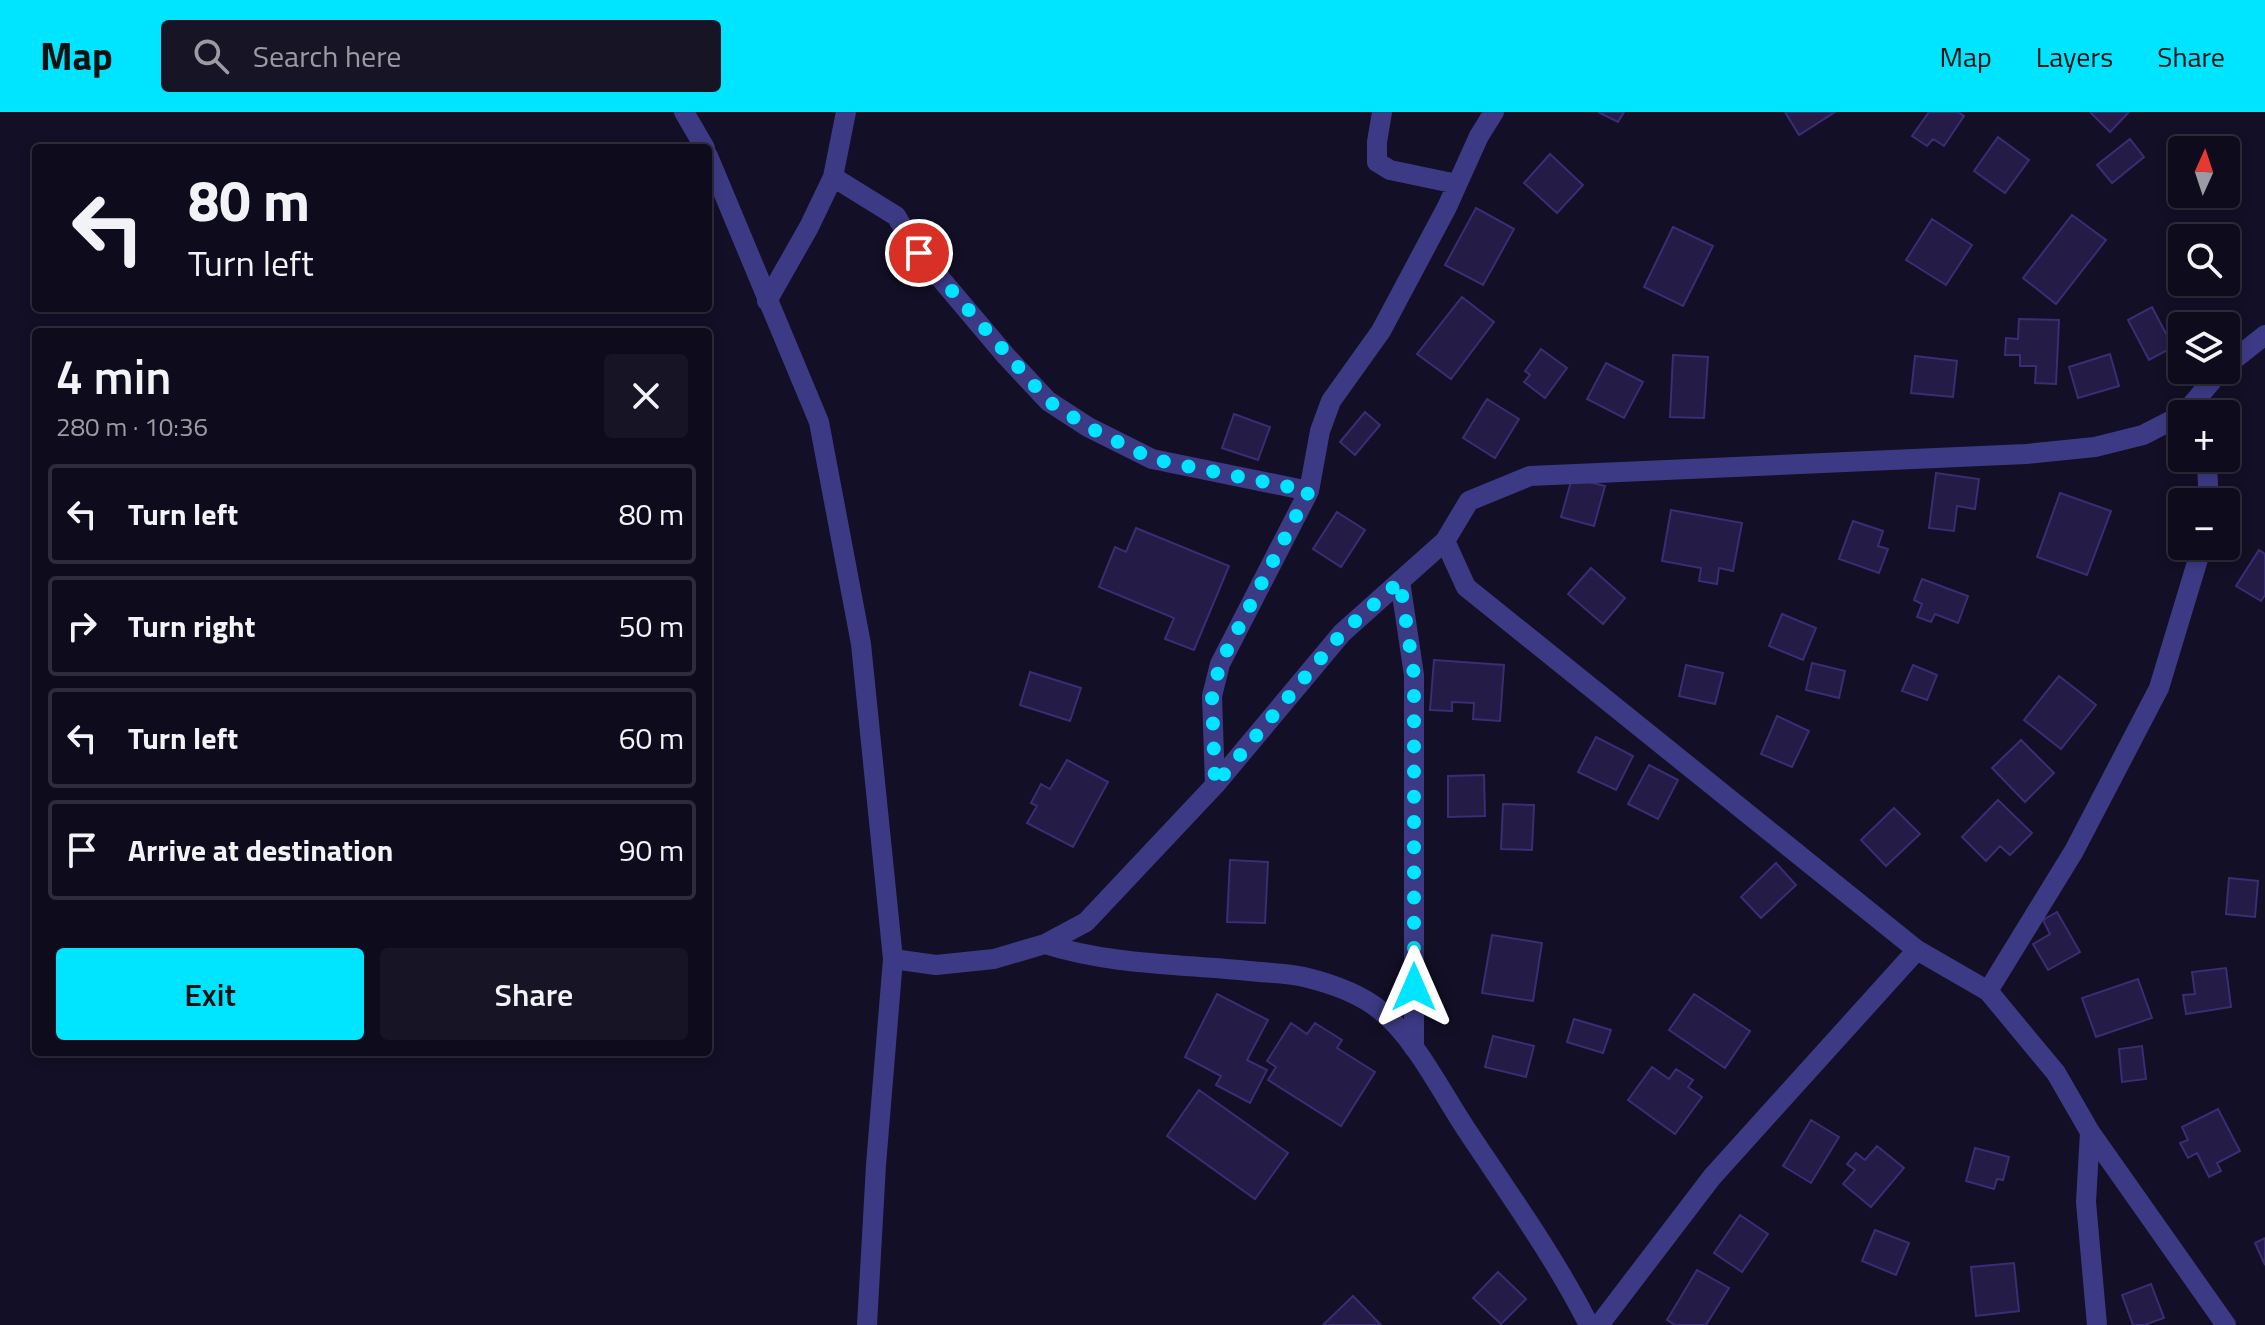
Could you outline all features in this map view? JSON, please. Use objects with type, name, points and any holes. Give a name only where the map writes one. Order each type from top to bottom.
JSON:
[{"type":"street","points":[[684,112],[703,144]]},
{"type":"street","points":[[767,301],[833,177],[846,112]]},
{"type":"street","points":[[1382,112],[1377,162],[1390,170],[1457,184]]},
{"type":"street","points":[[1215,785],[1212,696],[1220,664],[1309,491],[1320,431],[1331,401],[1381,331],[1494,112]]},
{"type":"street","points":[[712,166],[819,422],[861,644],[893,959],[867,1325]]},
{"type":"street","points":[[833,177],[896,216],[919,253],[1048,401],[1088,427],[1152,459],[1309,491]]},
{"type":"street","points":[[2240,355],[2265,335]]},
{"type":"street","points":[[2196,400],[2210,384]]},
{"type":"street","points":[[893,959],[936,965],[994,959],[1045,944],[1086,922],[1215,785],[1342,633],[1445,541],[1469,501],[1530,476],[2026,454],[2095,447],[2143,435],[2168,422]]},
{"type":"street","points":[[1445,541],[1466,587],[1917,950],[1988,991],[2056,1073],[2090,1132],[2226,1325]]},
{"type":"street","points":[[1988,991],[2074,851],[2159,688],[2198,560]]},
{"type":"street","points":[[1400,581],[1414,675],[1414,1048]]},
{"type":"street","points":[[1045,944],[1118,962],[1303,977],[1347,991],[1381,1011],[1414,1048],[1536,1232],[1589,1325]]},
{"type":"street","points":[[1599,1325],[1712,1177],[1917,950]]},
{"type":"street","points":[[2090,1132],[2086,1202],[2097,1325]]},
{"type":"building","points":[[1598,112],[1624,112],[1618,122]]},
{"type":"building","points":[[1785,112],[1835,112],[1799,135]]},
{"type":"building","points":[[1929,112],[1958,112],[1964,116],[1944,146],[1933,139],[1927,146],[1912,136]]},
{"type":"building","points":[[2090,112],[2129,112],[2110,132]]},
{"type":"building","points":[[1998,137],[2029,160],[2005,193],[1974,171]]},
{"type":"building","points":[[2130,139],[2144,157],[2112,183],[2097,165]]},
{"type":"building","points":[[1550,154],[1583,185],[1557,213],[1524,183]]},
{"type":"building","points":[[1476,208],[1514,229],[1483,285],[1445,265]]},
{"type":"building","points":[[2072,215],[2106,240],[2056,304],[2023,278]]},
{"type":"building","points":[[1932,219],[1972,245],[1946,285],[1906,260]]},
{"type":"building","points":[[1673,227],[1713,246],[1683,306],[1644,287]]},
{"type":"building","points":[[1462,297],[1494,322],[1451,379],[1417,354]]},
{"type":"building","points":[[2152,307],[2168,337],[2168,350],[2149,360],[2128,320]]},
{"type":"building","points":[[2019,319],[2059,320],[2056,384],[2035,383],[2036,366],[2020,366],[2020,355],[2005,355],[2006,338],[2018,339]]},
{"type":"building","points":[[1541,349],[1567,368],[1545,398],[1524,382],[1530,375],[1525,371]]},
{"type":"building","points":[[2110,354],[2119,386],[2078,398],[2069,367]]},
{"type":"building","points":[[1673,355],[1708,357],[1704,418],[1670,417]]},
{"type":"building","points":[[1915,356],[1957,361],[1953,397],[1911,393]]},
{"type":"building","points":[[1606,363],[1643,382],[1624,418],[1587,399]]},
{"type":"building","points":[[1487,399],[1519,419],[1495,458],[1463,438]]},
{"type":"building","points":[[1365,412],[1380,425],[1355,455],[1340,442]]},
{"type":"building","points":[[1234,414],[1270,427],[1258,460],[1222,448]]},
{"type":"building","points":[[1936,473],[1979,479],[1975,509],[1957,506],[1954,531],[1929,528]]},
{"type":"building","points":[[1572,478],[1605,486],[1594,526],[1561,517]]},
{"type":"building","points":[[2060,493],[2111,511],[2087,575],[2037,557]]},
{"type":"building","points":[[1671,510],[1742,523],[1733,571],[1719,568],[1717,584],[1699,581],[1701,568],[1662,561]]},
{"type":"building","points":[[1337,512],[1365,530],[1341,567],[1313,549]]},
{"type":"building","points":[[1853,521],[1883,531],[1878,546],[1888,549],[1879,573],[1839,559]]},
{"type":"building","points":[[1136,528],[1229,566],[1194,650],[1165,639],[1174,618],[1099,587],[1115,547],[1126,552]]},
{"type":"building","points":[[2259,550],[2265,554],[2265,595],[2261,601],[2236,586]]},
{"type":"building","points":[[1591,568],[1625,598],[1603,624],[1568,594]]},
{"type":"building","points":[[1922,579],[1968,596],[1958,623],[1935,614],[1931,622],[1917,617],[1922,604],[1914,600]]},
{"type":"building","points":[[1782,614],[1816,628],[1803,660],[1769,646]]},
{"type":"building","points":[[1434,660],[1504,665],[1500,721],[1473,719],[1474,703],[1452,702],[1452,711],[1430,710]]},
{"type":"building","points":[[1812,663],[1845,671],[1839,698],[1806,690]]},
{"type":"building","points":[[1686,665],[1723,673],[1715,704],[1679,696]]},
{"type":"building","points":[[1913,665],[1937,675],[1927,700],[1902,691]]},
{"type":"building","points":[[1030,672],[1081,688],[1070,721],[1020,705]]},
{"type":"building","points":[[2059,676],[2096,705],[2061,749],[2024,720]]},
{"type":"building","points":[[1777,716],[1809,731],[1792,767],[1761,754]]},
{"type":"building","points":[[1596,737],[1633,756],[1616,790],[1578,772]]},
{"type":"building","points":[[2021,740],[2054,773],[2025,802],[1992,768]]},
{"type":"building","points":[[1067,760],[1108,782],[1073,847],[1027,823],[1037,806],[1031,803],[1041,784],[1050,789]]},
{"type":"building","points":[[1649,765],[1678,780],[1658,819],[1628,804]]},
{"type":"building","points":[[1484,775],[1485,816],[1448,817],[1448,776]]},
{"type":"building","points":[[1998,800],[2032,833],[2010,855],[2000,846],[1986,861],[1962,837]]},
{"type":"building","points":[[1503,804],[1534,805],[1532,850],[1501,849]]},
{"type":"building","points":[[1894,808],[1920,834],[1886,866],[1861,840]]},
{"type":"building","points":[[1230,860],[1268,862],[1265,923],[1227,922]]},
{"type":"building","points":[[1776,863],[1796,885],[1761,918],[1741,897]]},
{"type":"building","points":[[2229,878],[2258,881],[2255,917],[2226,914]]},
{"type":"building","points":[[2057,912],[2080,952],[2048,970],[2033,944],[2050,934],[2043,920]]},
{"type":"building","points":[[1492,935],[1542,943],[1533,1001],[1482,993]]},
{"type":"building","points":[[2226,968],[2231,1007],[2186,1014],[2183,995],[2195,994],[2192,972]]},
{"type":"building","points":[[2138,979],[2152,1018],[2096,1037],[2082,998]]},
{"type":"building","points":[[1217,994],[1268,1020],[1247,1060],[1267,1070],[1250,1103],[1216,1085],[1221,1076],[1185,1057]]},
{"type":"building","points":[[1694,994],[1750,1031],[1725,1068],[1669,1030]]},
{"type":"building","points":[[1574,1019],[1611,1030],[1603,1053],[1567,1042]]},
{"type":"building","points":[[1291,1023],[1307,1034],[1315,1023],[1342,1040],[1337,1048],[1375,1072],[1341,1126],[1268,1080],[1276,1067],[1267,1061]]},
{"type":"building","points":[[1493,1036],[1534,1046],[1526,1077],[1485,1067]]},
{"type":"building","points":[[2142,1046],[2146,1079],[2122,1082],[2119,1049]]},
{"type":"building","points":[[1652,1067],[1669,1079],[1676,1069],[1693,1080],[1688,1087],[1702,1097],[1675,1134],[1628,1100]]},
{"type":"building","points":[[1199,1090],[1288,1153],[1255,1199],[1167,1136]]},
{"type":"building","points":[[2218,1109],[2240,1151],[2217,1163],[2221,1171],[2209,1177],[2197,1153],[2188,1158],[2180,1143],[2188,1140],[2182,1127]]},
{"type":"building","points":[[1811,1120],[1839,1137],[1811,1183],[1783,1166]]},
{"type":"building","points":[[1877,1146],[1904,1168],[1871,1207],[1843,1184],[1855,1170],[1847,1164],[1856,1153],[1865,1160]]},
{"type":"building","points":[[1975,1148],[2009,1157],[2003,1180],[1997,1179],[1994,1189],[1966,1181]]},
{"type":"building","points":[[1740,1215],[1768,1234],[1742,1272],[1714,1253]]},
{"type":"building","points":[[1875,1230],[1909,1243],[1896,1275],[1862,1261]]},
{"type":"building","points":[[2265,1238],[2265,1265],[2255,1243]]},
{"type":"building","points":[[2014,1263],[2019,1311],[1976,1316],[1971,1267]]},
{"type":"building","points":[[1697,1270],[1729,1288],[1706,1325],[1675,1325],[1667,1320]]},
{"type":"building","points":[[1498,1272],[1526,1299],[1501,1324],[1473,1298]]},
{"type":"building","points":[[2151,1284],[2164,1318],[2144,1325],[2133,1325],[2122,1295]]},
{"type":"building","points":[[1353,1296],[1381,1325],[1323,1325]]},
{"type":"route","points":[[919,253],[1048,401],[1088,427],[1152,459],[1309,491],[1220,664],[1212,696],[1215,785],[1342,633],[1400,581],[1414,675],[1414,987]]}]
